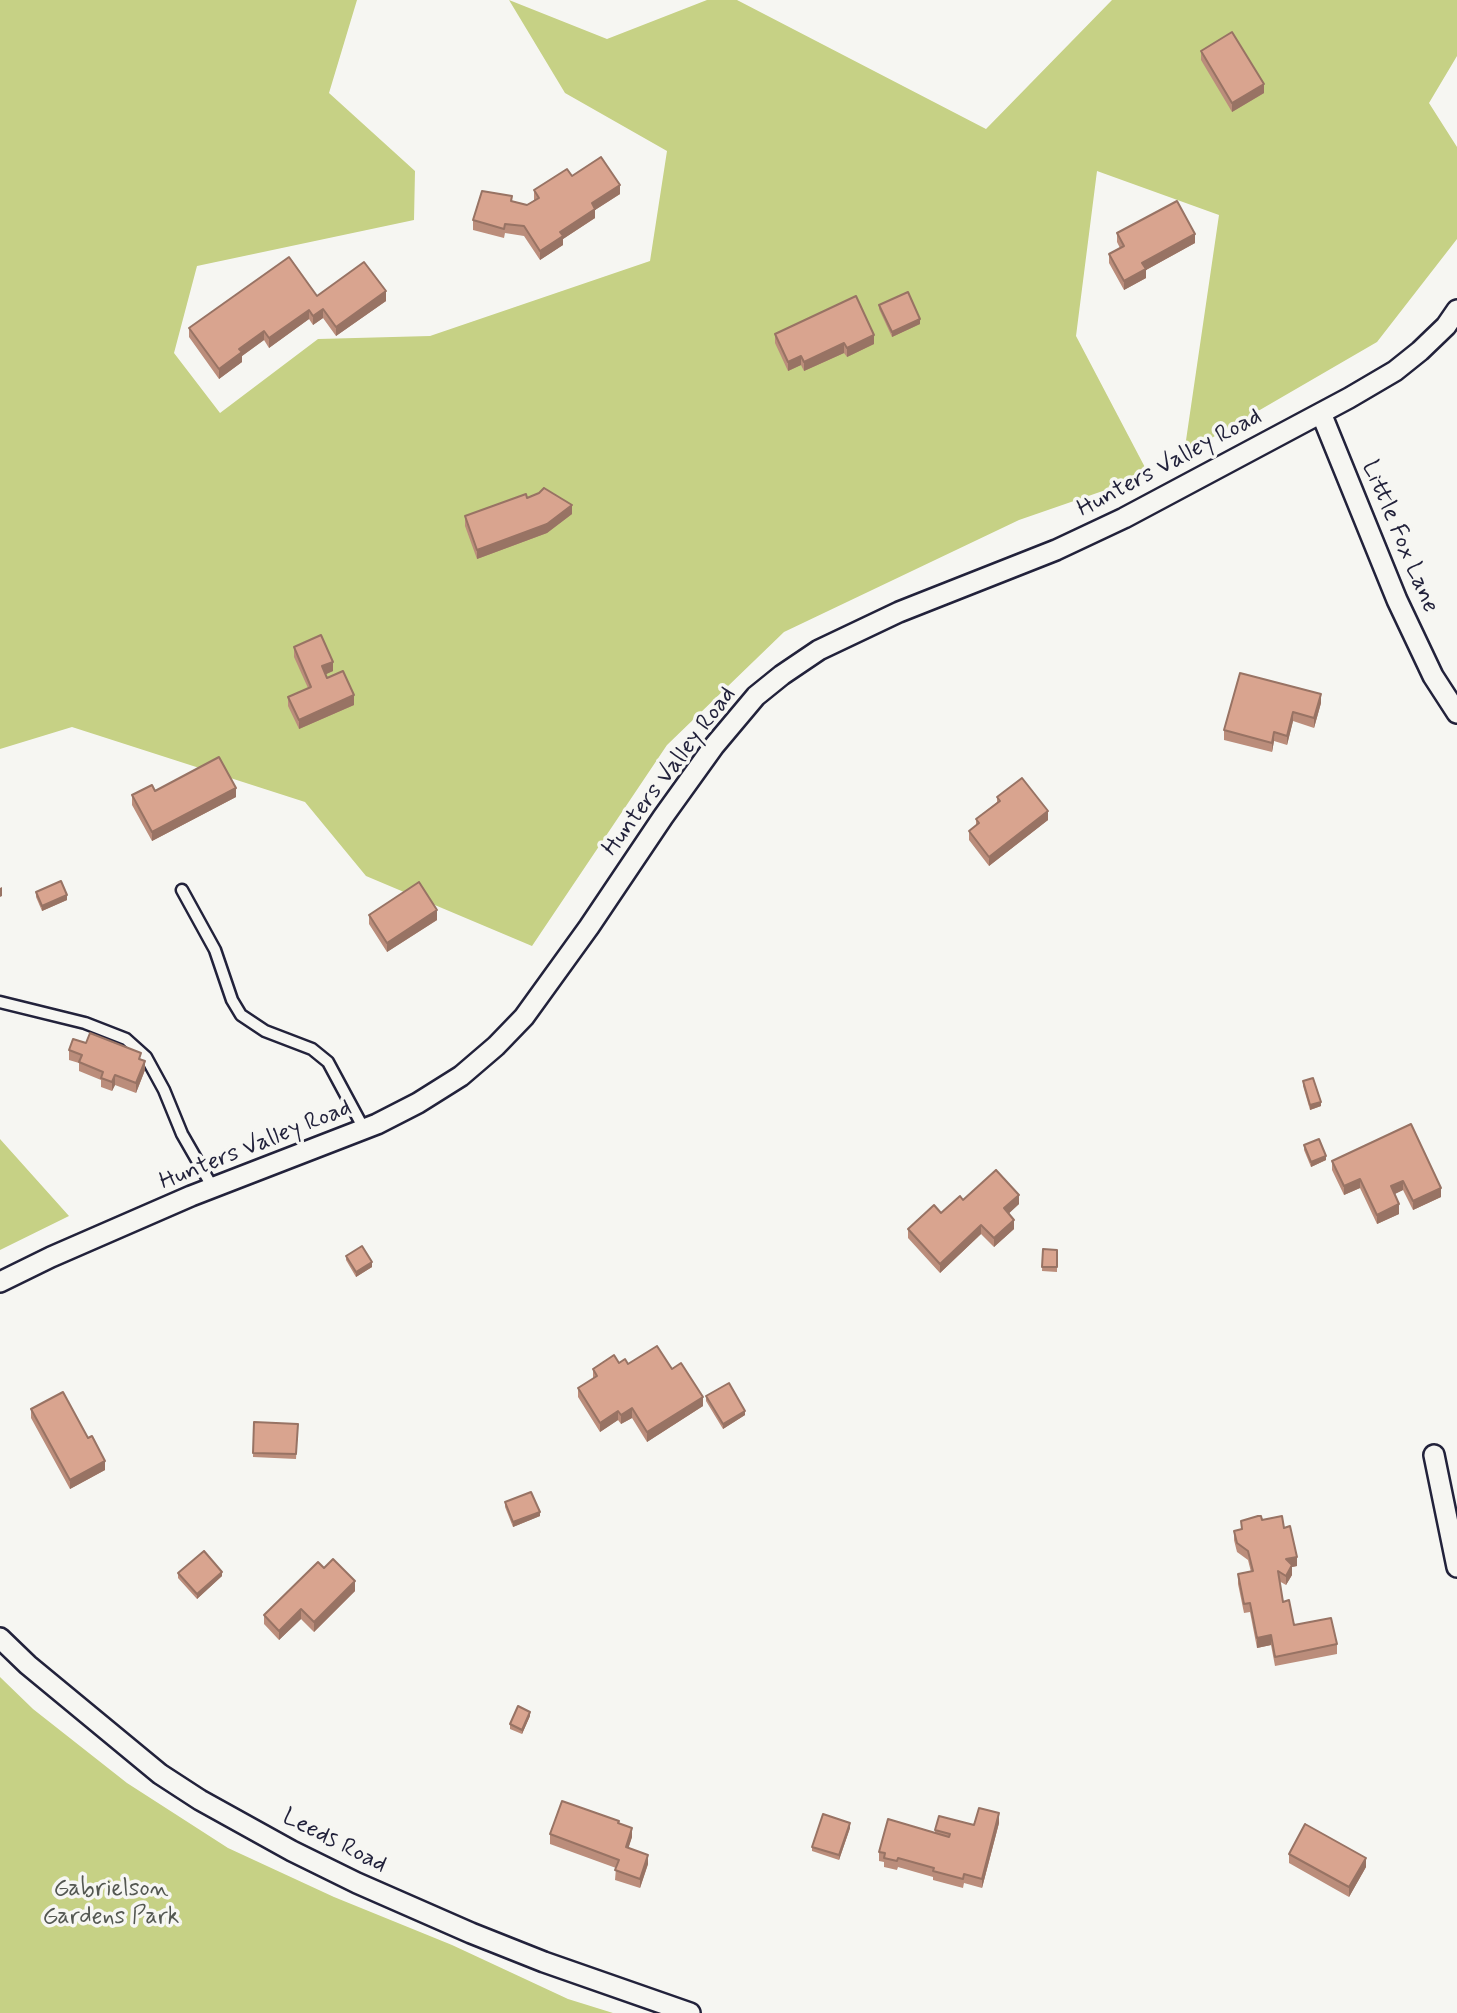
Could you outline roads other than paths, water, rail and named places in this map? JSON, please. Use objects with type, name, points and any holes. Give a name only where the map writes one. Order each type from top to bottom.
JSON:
[{"type":"street","name":"Hunters Valley Road","points":[[0,1282],[51,1257],[213,1188],[364,1129],[418,1103],[461,1076],[524,1017],[714,746],[756,696],[782,675],[819,650],[899,612],[1056,550],[1124,518],[1349,398],[1420,351],[1446,326],[1457,310]]},
{"type":"street","name":"Little Fox Lane","points":[[1321,413],[1397,600],[1433,676],[1457,713]]},
{"type":"street","points":[[1434,1455],[1457,1567]]},
{"type":"street","name":"Leeds Road","points":[[0,1638],[47,1681],[160,1774],[200,1800],[357,1883],[471,1933],[544,1962],[690,2013]]},
{"type":"lane","points":[[182,890],[215,950],[232,1000],[242,1015],[265,1031],[312,1049],[328,1062],[364,1129]]},
{"type":"lane","points":[[0,1002],[85,1023],[127,1039],[146,1057],[164,1090],[182,1133],[213,1188]]},
{"type":"park label","name":"Gabrielson Gardens Park","points":[[111,1904]]}]
